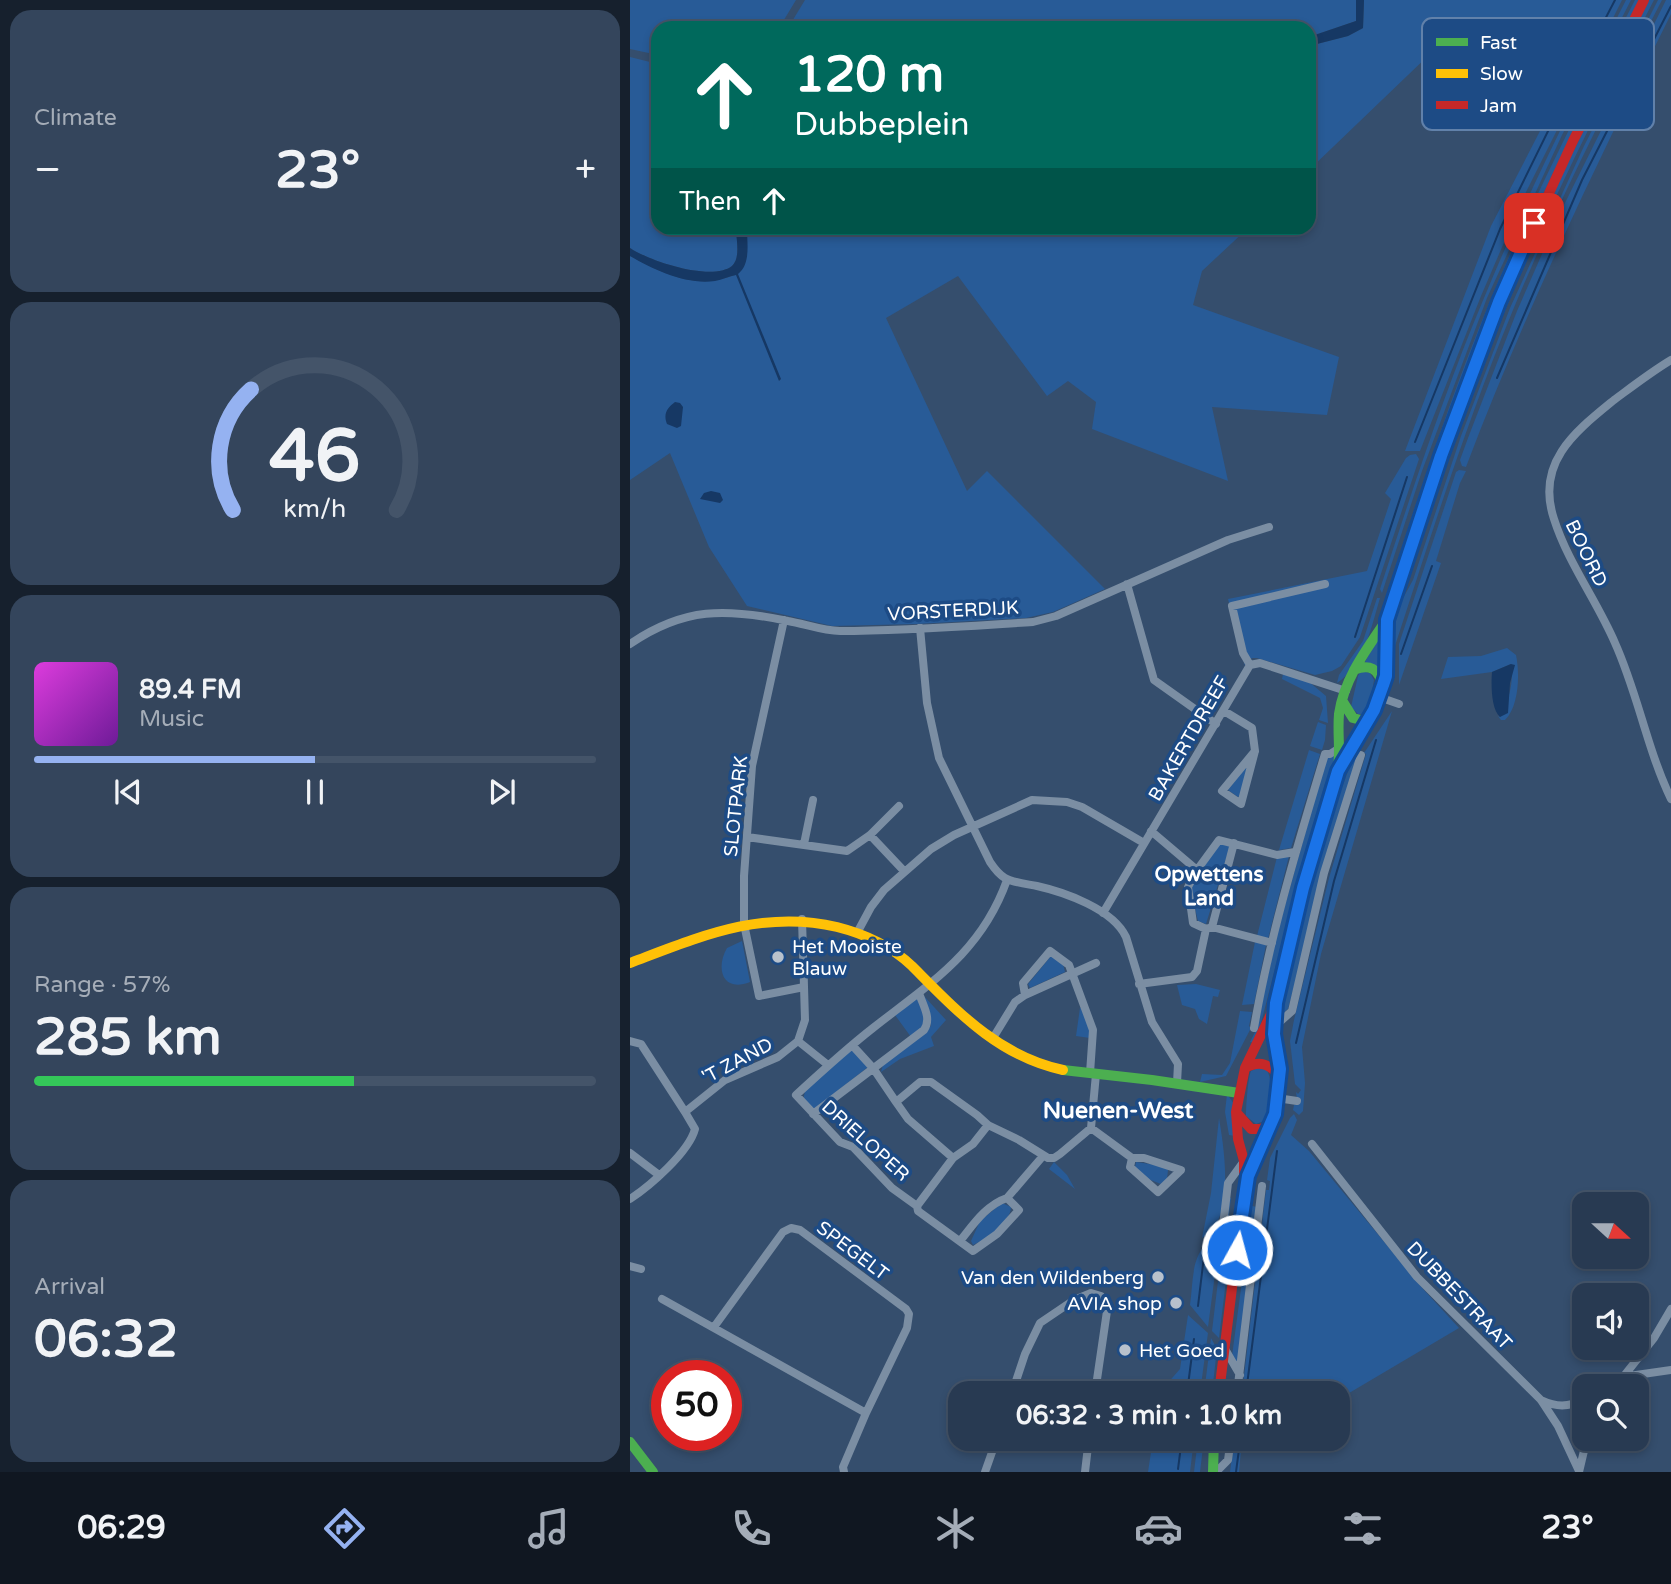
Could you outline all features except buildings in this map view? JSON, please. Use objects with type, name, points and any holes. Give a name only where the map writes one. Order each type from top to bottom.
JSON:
[{"type":"main road","points":[[1635,18],[1644,0]]},
{"type":"main road","points":[[1244,1191],[1271,1124],[1277,1098],[1280,1076],[1274,1027],[1276,1003],[1303,888],[1338,771],[1341,747],[1339,714],[1344,696],[1353,670],[1387,620],[1441,456],[1499,302],[1579,130]]},
{"type":"main road","points":[[1338,771],[1371,717],[1386,676],[1387,620]]},
{"type":"main road","points":[[1353,670],[1366,665],[1374,667],[1381,676],[1383,685]]},
{"type":"main road","points":[[1344,696],[1347,713],[1352,719],[1360,721],[1371,717]]},
{"type":"main road","points":[[630,962],[744,923],[765,919],[802,919],[828,923],[887,946],[904,959],[953,1009],[1019,1056],[1047,1067],[1209,1086],[1239,1093]]},
{"type":"main road","points":[[1221,1381],[1244,1191],[1244,1161],[1238,1139],[1236,1112],[1245,1068],[1276,1003]]},
{"type":"main road","points":[[1245,1068],[1262,1061],[1269,1064],[1280,1076]]},
{"type":"main road","points":[[1236,1112],[1251,1129],[1261,1129],[1271,1124]]},
{"type":"main road","points":[[630,1443],[633,1455],[653,1472]]},
{"type":"main road","points":[[1204,1472],[1211,1451]]},
{"type":"main road","points":[[1214,1451],[1214,1472]]},
{"type":"street","name":"BOORD","points":[[1671,360],[1650,372],[1575,432],[1552,470],[1550,502],[1553,519],[1571,559],[1616,644],[1660,777],[1671,799]]},
{"type":"street","name":"VORSTERDIJK","points":[[630,644],[654,628],[678,618],[730,612],[836,631],[1033,622],[1056,616],[1228,540],[1269,527]]},
{"type":"street","points":[[1127,584],[1154,680],[1216,724]]},
{"type":"street","points":[[1250,665],[1243,653],[1232,606],[1325,584]]},
{"type":"street","name":"SLOTPARK","points":[[784,620],[752,766],[744,923],[759,996],[804,986]]},
{"type":"street","points":[[920,628],[927,703],[939,758],[997,872],[1007,880],[1065,894],[1103,913],[1124,932],[1152,1022],[1178,1063],[1177,1083]]},
{"type":"street","name":"BAKERTDREEF","points":[[1103,913],[1250,665],[1260,663],[1272,666],[1344,696]]},
{"type":"street","points":[[1379,697],[1399,704]]},
{"type":"street","points":[[1224,710],[1252,728],[1255,751],[1241,804],[1222,791],[1255,751]]},
{"type":"street","points":[[1254,1028],[1295,852],[1325,754],[1331,754],[1341,747]]},
{"type":"street","points":[[1274,1027],[1292,1012],[1324,873],[1361,755]]},
{"type":"street","points":[[804,844],[813,800]]},
{"type":"street","points":[[857,933],[884,890],[931,849],[1032,800],[1048,800],[1082,807],[1144,843]]},
{"type":"street","points":[[747,837],[847,851],[870,835],[899,806]]},
{"type":"street","points":[[1151,831],[1197,870]]},
{"type":"street","points":[[870,835],[904,871]]},
{"type":"street","points":[[1272,943],[1193,923],[1188,887],[1219,840],[1277,855],[1295,852]]},
{"type":"street","points":[[1139,985],[1192,977],[1234,843]]},
{"type":"street","points":[[802,919],[805,1020],[798,1041],[828,1065],[930,985],[972,945],[988,923],[1007,880]]},
{"type":"street","points":[[896,1101],[920,1082],[931,1082],[988,1125],[1019,1140],[1041,1158],[1054,1158],[1091,1128],[1093,1030],[1069,965],[1051,951],[1023,983],[1025,995]]},
{"type":"street","points":[[993,1038],[1015,1002],[1096,963]]},
{"type":"street","points":[[813,1114],[926,1027],[928,1017],[919,993]]},
{"type":"street","points":[[630,1041],[641,1044],[692,1122],[694,1133],[660,1175],[630,1199]]},
{"type":"street","name":"'T ZAND","points":[[685,1111],[725,1080],[778,1057],[798,1041]]},
{"type":"street","points":[[852,1045],[873,1068],[908,1119],[953,1158]]},
{"type":"street","name":"DRIELOPER","points":[[828,1065],[796,1095],[840,1142],[853,1147],[892,1188],[917,1206],[918,1211],[960,1241]]},
{"type":"street","points":[[1277,1098],[1297,1101]]},
{"type":"street","name":"DRIELOPER","points":[[917,1206],[953,1158],[973,1144],[988,1125]]},
{"type":"street","points":[[1091,1128],[1132,1158],[1144,1158],[1181,1170],[1158,1192],[1130,1167],[1132,1158]]},
{"type":"street","name":"DUBBESTRAAT","points":[[1312,1144],[1417,1277],[1541,1400],[1558,1426],[1579,1472]]},
{"type":"street","points":[[630,1153],[660,1175]]},
{"type":"street","points":[[1007,1198],[1019,1210],[997,1234],[973,1251],[960,1241],[996,1201],[1007,1198],[1041,1158]]},
{"type":"street","points":[[1223,1226],[1228,1183],[1244,1161]]},
{"type":"street","points":[[1239,1381],[1262,1186]]},
{"type":"street","name":"SPEGELT","points":[[714,1327],[783,1232],[790,1228],[800,1230],[906,1309],[909,1314],[907,1328],[866,1413],[843,1467],[844,1472]]},
{"type":"street","points":[[630,1266],[641,1269]]},
{"type":"street","points":[[1016,1381],[1040,1323],[1074,1300],[1091,1293],[1101,1296],[1107,1311],[1097,1381]]},
{"type":"street","points":[[662,1299],[866,1413]]},
{"type":"street","points":[[1624,1374],[1654,1338],[1671,1309]]},
{"type":"street","points":[[1225,1349],[1240,1375]]},
{"type":"street","points":[[1643,1374],[1671,1370]]},
{"type":"street","points":[[1541,1400],[1554,1406],[1572,1404]]},
{"type":"street","points":[[985,1472],[992,1451]]},
{"type":"street","points":[[1085,1472],[1087,1451]]},
{"type":"street","points":[[1214,1472],[1228,1460],[1229,1451]]},
{"type":"street","points":[[1579,1472],[1584,1451]]},
{"type":"shaded area","points":[[630,0],[796,0],[783,21],[651,21],[651,54],[630,49]]},
{"type":"shaded area","points":[[805,0],[1356,0],[1356,21],[1316,35],[1316,21],[792,21]]},
{"type":"shaded area","points":[[1356,0],[1364,0],[1363,28],[1348,36],[1316,44],[1316,35],[1356,21]]},
{"type":"shaded area","points":[[1364,0],[1622,0],[1613,18],[1422,18],[1422,62],[1316,163],[1316,44],[1348,36],[1363,28]]},
{"type":"shaded area","points":[[1626,0],[1631,0],[1622,18],[1617,18]]},
{"type":"shaded area","points":[[1635,0],[1640,0],[1631,18],[1626,18]]},
{"type":"shaded area","points":[[1649,0],[1654,0],[1645,18],[1640,18]]},
{"type":"shaded area","points":[[1658,0],[1662,0],[1653,18],[1649,18]]},
{"type":"shaded area","points":[[1666,0],[1671,0],[1671,14],[1654,49],[1654,24]]},
{"type":"shaded area","points":[[630,57],[651,62],[651,235],[736,235],[737,248],[732,266],[710,272],[665,264],[630,248]]},
{"type":"shaded area","points":[[1541,130],[1557,130],[1524,196],[1481,296],[1420,451],[1405,451],[1491,226]]},
{"type":"shaded area","points":[[1560,130],[1565,130],[1487,298],[1422,471],[1382,593],[1380,589],[1455,370]]},
{"type":"shaded area","points":[[1569,130],[1574,130],[1511,264],[1480,338],[1452,412],[1390,598],[1386,596],[1461,374],[1506,263]]},
{"type":"shaded area","points":[[1584,130],[1589,130],[1507,306],[1480,373],[1410,576],[1401,589],[1489,338],[1555,188]]},
{"type":"shaded area","points":[[1592,130],[1596,130],[1530,270],[1496,352],[1394,649],[1389,655],[1392,618],[1413,580],[1461,436],[1510,308]]},
{"type":"shaded area","points":[[1601,130],[1614,130],[1513,351],[1466,467],[1462,466],[1460,460],[1517,311],[1560,213]]},
{"type":"shaded area","points":[[736,235],[747,235],[747,259],[738,274],[781,379],[779,381],[736,275],[715,281],[693,281],[660,271],[630,256],[630,248],[665,264],[710,272],[732,266],[737,248]]},
{"type":"shaded area","points":[[747,235],[1241,235],[1202,271],[1193,305],[1339,357],[1327,415],[1212,407],[1228,481],[1092,429],[1096,402],[1068,381],[1047,396],[958,276],[886,318],[967,491],[987,471],[1105,589],[1053,612],[1026,618],[916,624],[832,626],[747,606],[709,547],[670,453],[630,480],[630,256],[661,271],[694,281],[705,281],[738,274],[747,247]]},
{"type":"shaded area","points":[[675,402],[683,407],[681,426],[677,428],[667,424],[665,417]]},
{"type":"shaded area","points":[[1416,454],[1419,459],[1360,637],[1341,666],[1315,675],[1257,658],[1252,658],[1245,666],[1228,599],[1367,571],[1391,499],[1385,493],[1410,455]]},
{"type":"shaded area","points":[[1466,471],[1436,561],[1441,563],[1399,685],[1399,644],[1456,472]]},
{"type":"shaded area","points":[[704,493],[720,493],[723,500],[720,503],[700,499]]},
{"type":"shaded area","points":[[1377,598],[1380,598],[1370,633],[1360,656],[1337,683],[1339,675],[1363,641]]},
{"type":"shaded area","points":[[1381,631],[1384,672],[1365,662]]},
{"type":"shaded area","points":[[1507,648],[1516,655],[1518,680],[1516,698],[1505,720],[1498,716],[1500,717],[1503,711],[1510,691],[1511,664],[1492,672],[1441,679],[1448,657],[1481,656]]},
{"type":"shaded area","points":[[1511,664],[1515,665],[1510,683],[1508,713],[1500,717],[1493,702],[1492,672]]},
{"type":"shaded area","points":[[1361,671],[1370,673],[1374,680],[1369,709],[1364,714],[1358,714],[1351,707]]},
{"type":"shaded area","points":[[1283,674],[1308,681],[1326,696],[1328,723],[1319,720],[1323,708],[1320,698],[1282,679]]},
{"type":"shaded area","points":[[1392,711],[1321,954],[1302,1047],[1305,1083],[1303,1111],[1299,1115],[1293,1110],[1294,1105],[1298,1105],[1296,1092],[1298,1094],[1301,1090],[1295,1084],[1290,1041],[1294,1020],[1329,878],[1366,754],[1364,753]]},
{"type":"shaded area","points":[[1318,722],[1326,725],[1322,750],[1310,746]]},
{"type":"shaded area","points":[[1361,736],[1367,738],[1360,750],[1340,815],[1288,1009],[1279,1017],[1279,1006],[1287,988],[1301,925],[1334,809]]},
{"type":"shaded area","points":[[1309,750],[1320,754],[1291,848],[1279,850]]},
{"type":"shaded area","points":[[1336,754],[1336,764],[1325,784],[1303,858],[1256,1043],[1250,1042],[1256,1030],[1277,934],[1326,759]]},
{"type":"shaded area","points":[[1251,760],[1240,796],[1238,797],[1228,790]]},
{"type":"shaded area","points":[[1219,844],[1229,846],[1229,849],[1206,924],[1198,921],[1190,888]]},
{"type":"shaded area","points":[[1289,856],[1268,939],[1257,936],[1277,857]]},
{"type":"shaded area","points":[[742,941],[750,982],[741,985],[728,982],[722,971],[722,964],[727,948]]},
{"type":"shaded area","points":[[1255,942],[1266,945],[1254,1004],[1242,1005]]},
{"type":"shaded area","points":[[1051,956],[1063,964],[1065,972],[1030,988],[1028,984]]},
{"type":"shaded area","points":[[1196,984],[1220,990],[1218,997],[1213,996],[1207,1024],[1199,1019],[1195,1009],[1182,1005],[1177,985]]},
{"type":"shaded area","points":[[923,995],[946,1020],[931,1037],[934,1046],[900,1059],[881,1072],[884,1061],[931,1026]]},
{"type":"shaded area","points":[[918,997],[925,1026],[911,1037],[895,1015]]},
{"type":"shaded area","points":[[1080,1008],[1091,1032],[1090,1038],[1076,1036]]},
{"type":"shaded area","points":[[1240,1011],[1252,1012],[1249,1026],[1251,1028],[1226,1076],[1200,1082],[1202,1074],[1222,1075],[1230,1063]]},
{"type":"shaded area","points":[[849,1051],[853,1051],[868,1067],[813,1110],[803,1101],[805,1091]]},
{"type":"shaded area","points":[[1259,1067],[1266,1069],[1270,1085],[1268,1115],[1264,1121],[1256,1124],[1246,1116],[1246,1106],[1251,1071]]},
{"type":"shaded area","points":[[1227,1094],[1234,1104],[1235,1136],[1229,1135],[1225,1112]]},
{"type":"shaded area","points":[[1294,1114],[1297,1120],[1291,1135],[1309,1151],[1424,1290],[1459,1328],[1350,1392],[1350,1381],[1243,1381],[1266,1190],[1269,1190],[1270,1181],[1267,1180],[1270,1158]]},
{"type":"shaded area","points":[[1219,1118],[1225,1165],[1224,1201],[1220,1217],[1213,1229],[1202,1238],[1211,1193]]},
{"type":"shaded area","points":[[1054,1162],[1067,1175],[1075,1189],[1049,1169]]},
{"type":"shaded area","points":[[1136,1162],[1163,1166],[1168,1170],[1167,1179],[1161,1184],[1148,1179],[1135,1167]]},
{"type":"shaded area","points":[[1228,1198],[1231,1198],[1228,1222],[1233,1223],[1219,1338],[1212,1331]]},
{"type":"shaded area","points":[[1002,1203],[1011,1207],[1007,1219],[991,1235],[973,1245],[971,1241],[980,1221]]},
{"type":"shaded area","points":[[1252,1206],[1257,1207],[1238,1365],[1232,1356]]},
{"type":"shaded area","points":[[1219,1235],[1208,1327],[1190,1305],[1193,1274],[1203,1248]]},
{"type":"shaded area","points":[[1188,1315],[1208,1333],[1202,1381],[1170,1381],[1180,1369]]},
{"type":"shaded area","points":[[1211,1338],[1217,1349],[1213,1381],[1206,1381]]},
{"type":"shaded area","points":[[1151,1451],[1193,1451],[1190,1472],[1148,1472]]},
{"type":"shaded area","points":[[1197,1451],[1203,1451],[1200,1472],[1194,1472]]},
{"type":"shaded area","points":[[1233,1451],[1241,1451],[1239,1472],[1230,1472]]},
{"type":"waterway","points":[[1606,18],[1615,0]]},
{"type":"waterway","points":[[1654,39],[1671,6]]},
{"type":"waterway","points":[[1415,442],[1500,229],[1549,130]]},
{"type":"waterway","points":[[1497,378],[1582,180],[1608,130]]},
{"type":"waterway","points":[[1355,637],[1407,477]]},
{"type":"waterway","points":[[1401,654],[1432,566]]},
{"type":"waterway","points":[[1296,1043],[1334,881],[1376,740]]},
{"type":"waterway","points":[[1248,1381],[1277,1151]]},
{"type":"waterway","points":[[1198,1306],[1204,1256]]},
{"type":"waterway","points":[[1189,1381],[1194,1339]]},
{"type":"waterway","points":[[1178,1469],[1180,1451]]},
{"type":"waterway","points":[[1236,1472],[1239,1451]]},
{"type":"traffic: fast","points":[[1336,780],[1342,701],[1357,665],[1385,622]]},
{"type":"traffic: fast","points":[[1354,670],[1365,667],[1373,669],[1383,685]]},
{"type":"traffic: fast","points":[[1343,702],[1353,718],[1361,720],[1371,717]]},
{"type":"traffic: fast","points":[[1063,1070],[1239,1093]]},
{"type":"traffic: fast","points":[[630,1442],[653,1472]]},
{"type":"traffic: fast","points":[[1213,1472],[1214,1451]]},
{"type":"traffic: slow","points":[[1338,771],[1379,697],[1386,675],[1387,620],[1455,420]]},
{"type":"traffic: slow","points":[[630,963],[731,928],[783,921],[837,927],[858,933],[895,952],[962,1015],[999,1043],[1018,1054],[1063,1070]]},
{"type":"traffic: jam","points":[[1635,18],[1644,0]]},
{"type":"traffic: jam","points":[[1455,420],[1499,302],[1579,130]]},
{"type":"traffic: jam","points":[[1244,1191],[1278,1100],[1280,1075],[1275,1012],[1281,973],[1302,889],[1336,780]]},
{"type":"traffic: jam","points":[[1220,1381],[1244,1191],[1244,1161],[1238,1139],[1236,1112],[1245,1068],[1272,1012]]},
{"type":"traffic: jam","points":[[1245,1068],[1264,1064],[1280,1076]]},
{"type":"traffic: jam","points":[[1236,1112],[1251,1129],[1261,1129],[1271,1124]]},
{"type":"place","name":"Het Mooiste Blauw","points":[[778,957]]},
{"type":"place","name":"Van den Wildenberg","points":[[1158,1277]]},
{"type":"place","name":"AVIA shop","points":[[1176,1303]]},
{"type":"place","name":"Het Goed","points":[[1125,1350]]},
{"type":"district","name":"Opwettens Land","points":[[1209,886]]},
{"type":"district","name":"Nuenen-West","points":[[1118,1110]]},
{"type":"route","points":[[1237,1250],[1248,1176],[1275,1114],[1280,1081],[1274,1034],[1276,1003],[1303,888],[1338,771],[1374,710],[1386,676],[1387,620],[1441,456],[1499,302],[1534,223]]}]
